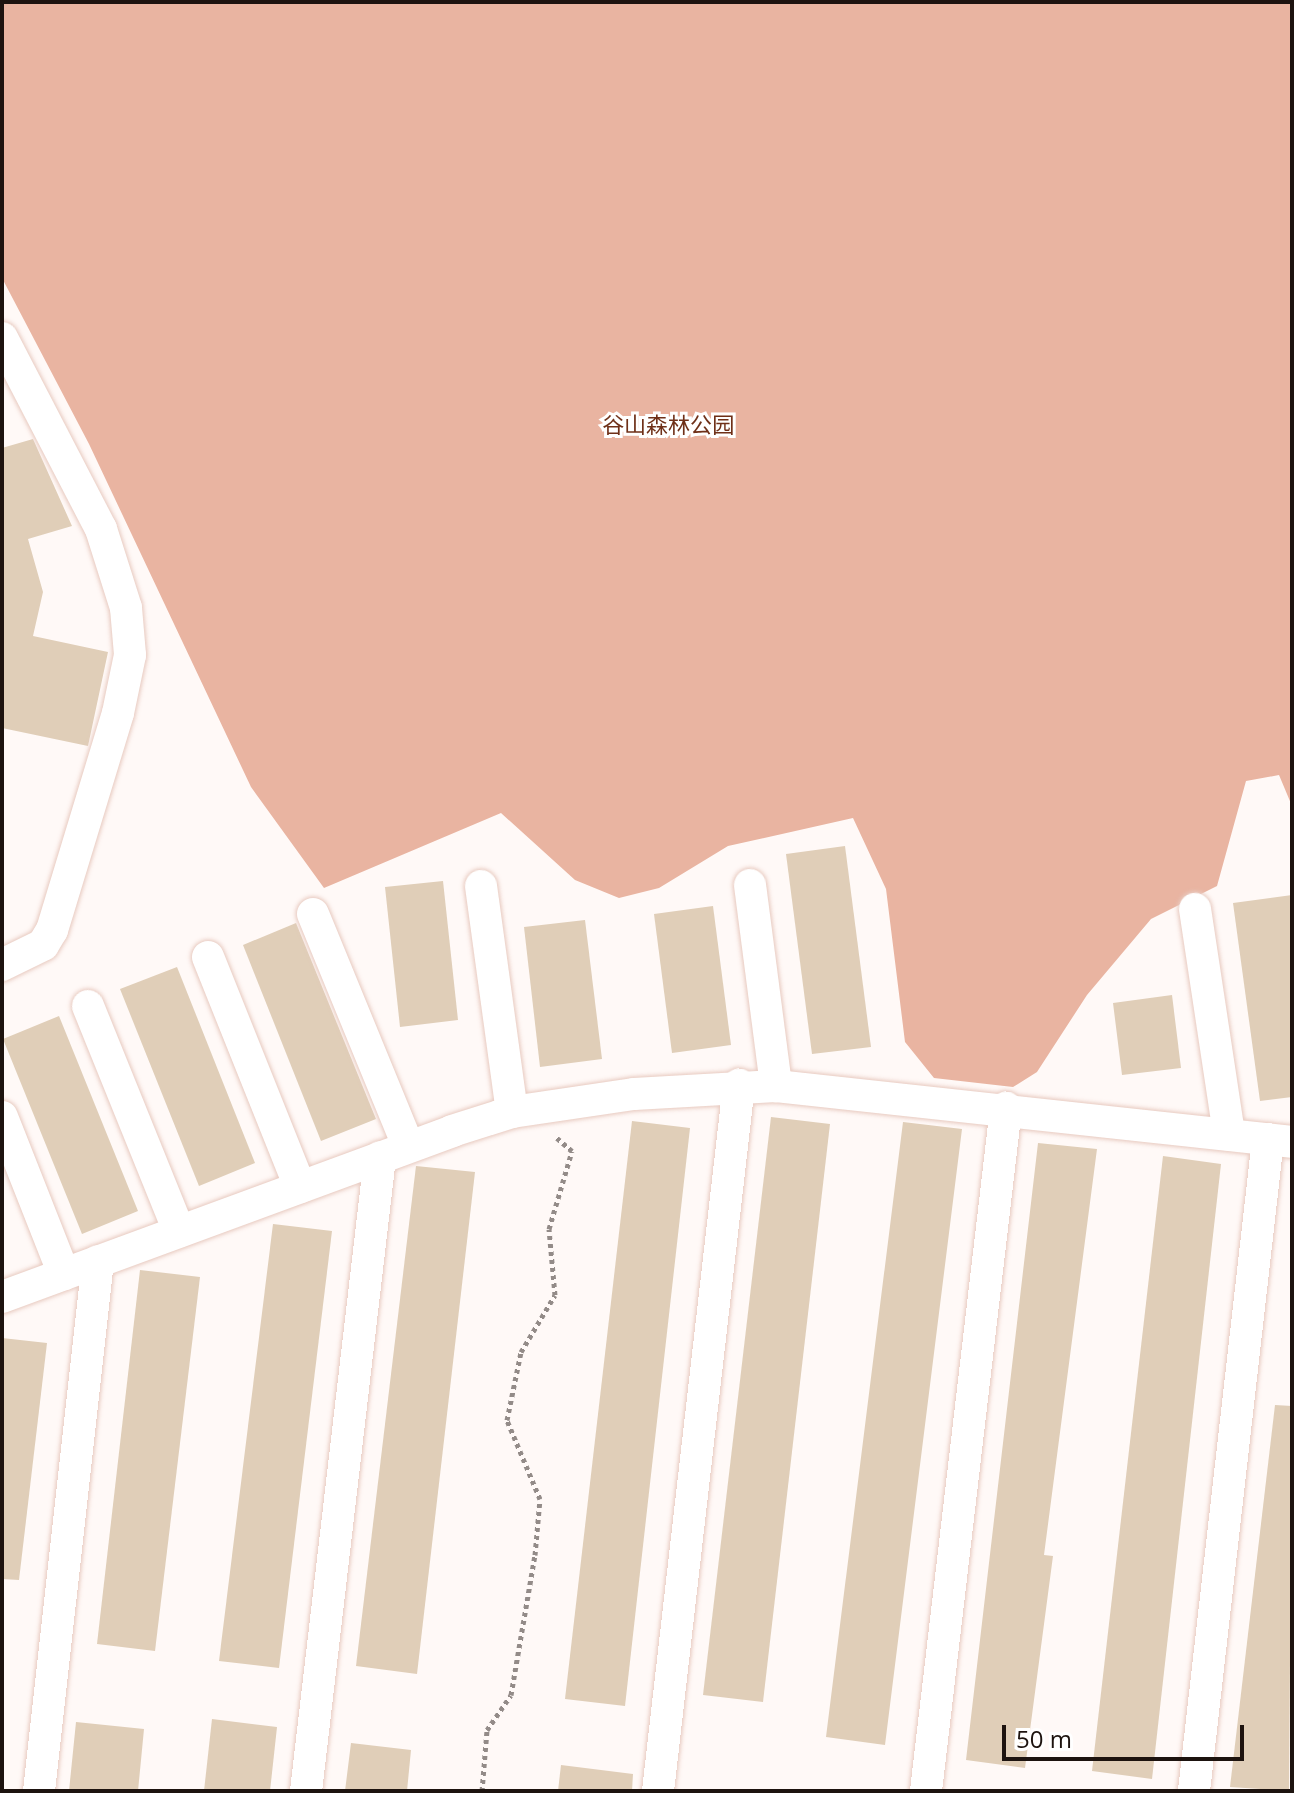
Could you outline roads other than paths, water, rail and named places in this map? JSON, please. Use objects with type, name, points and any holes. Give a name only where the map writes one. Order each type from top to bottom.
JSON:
[{"type":"street","points":[[2,338],[101,529],[126,608],[130,655],[52,930],[43,945],[2,965]]},
{"type":"street","points":[[750,885],[776,1086]]},
{"type":"street","points":[[481,886],[512,1112]]},
{"type":"street","points":[[1195,909],[1229,1134]]},
{"type":"street","points":[[306,1791],[394,1152],[313,914]]},
{"type":"street","points":[[208,957],[300,1187]]},
{"type":"street","points":[[88,1006],[179,1231]]},
{"type":"street","points":[[658,1791],[739,1085]]},
{"type":"street","points":[[2,1297],[394,1152],[512,1112],[739,1085],[776,1086],[1006,1108],[1280,1140],[1194,1791]]},
{"type":"street","points":[[926,1791],[1006,1108]]},
{"type":"street","points":[[2,1117],[64,1274]]},
{"type":"street","points":[[39,1791],[98,1261]]},
{"type":"park label","name":"谷山森林公园","points":[[668,425]]}]
